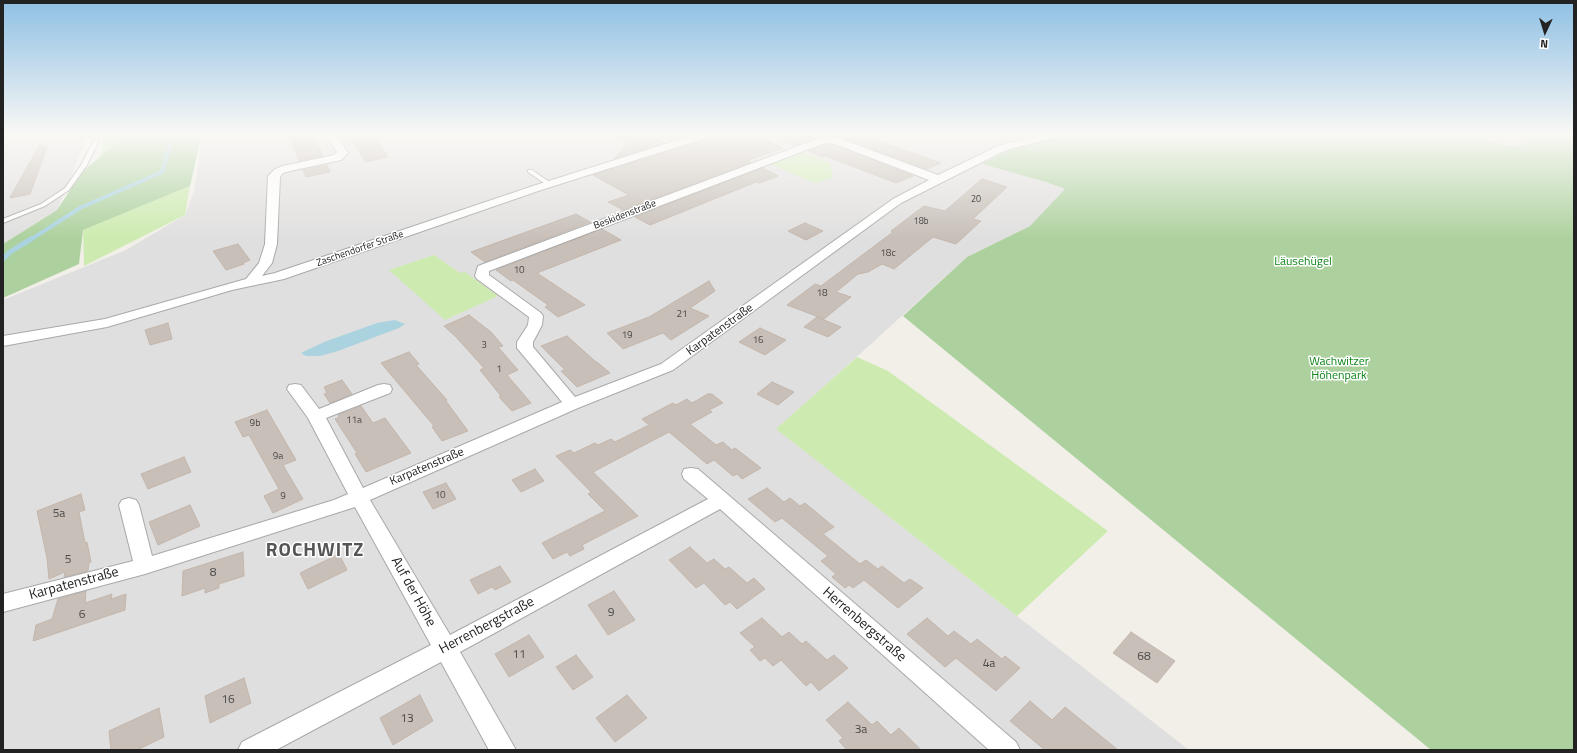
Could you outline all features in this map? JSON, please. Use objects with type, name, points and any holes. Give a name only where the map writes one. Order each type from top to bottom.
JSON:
[{"type":"street","points":[[250,283],[265,263],[271,244],[274,176],[278,171],[287,168]]},
{"type":"street","name":"Zaschendorfer Straße","points":[[3,341],[107,322],[279,276],[593,168]]},
{"type":"street","name":"Beskidenstraße","points":[[572,404],[525,348],[525,342],[535,325],[536,316],[482,276],[483,269],[749,168]]},
{"type":"street","name":"Beskidenstraße","points":[[909,168],[940,180]]},
{"type":"street","name":"Karpatenstraße","points":[[3,603],[145,566],[340,505],[572,404],[667,366],[687,354],[898,201],[961,168]]},
{"type":"street","points":[[295,389],[316,416],[359,497]]},
{"type":"street","points":[[316,416],[384,389]]},
{"type":"street","name":"Herrenbergstraße","points":[[691,474],[1007,750]]},
{"type":"street","name":"Auf der Höhe","points":[[359,497],[503,750]]},
{"type":"street","name":"Herrenbergstraße","points":[[251,750],[445,649],[722,500]]},
{"type":"street","points":[[129,505],[145,566]]},
{"type":"lane","points":[[3,221],[43,205],[67,189],[82,168]]},
{"type":"lane","points":[[530,171],[549,184]]},
{"type":"shaded area","points":[[3,168],[74,168],[57,210],[3,244]]},
{"type":"shaded area","points":[[198,168],[997,168],[1065,189],[1030,226],[967,257],[777,429],[1189,750],[3,750],[3,300],[126,250],[185,215],[194,191]]},
{"type":"green space","points":[[87,168],[194,168],[190,186],[83,230],[79,264],[3,298],[3,244],[57,210],[82,172]]},
{"type":"green space","points":[[780,168],[831,168],[833,177],[815,183]]},
{"type":"green space","name":"Wachwitzer Höhenpark","points":[[997,168],[1574,168],[1574,750],[1431,750],[903,316],[967,257],[1030,226],[1065,189]]},
{"type":"green space","points":[[190,186],[185,215],[84,266],[83,230]]},
{"type":"green space","points":[[434,255],[460,273],[465,272],[498,296],[445,320],[389,270]]},
{"type":"green space","points":[[857,357],[888,371],[1108,531],[1017,616],[776,429]]},
{"type":"water","points":[[395,320],[405,324],[399,328],[338,351],[320,356],[306,356],[301,353],[324,342],[377,323]]},
{"type":"building","points":[[27,168],[39,168],[30,194],[10,198]]},
{"type":"building","points":[[312,168],[328,168],[330,172],[306,177],[303,170]]},
{"type":"building","points":[[615,168],[735,168],[623,210],[608,202],[629,195],[593,175]]},
{"type":"building","points":[[763,168],[778,176],[759,183],[756,182],[650,225],[635,217]]},
{"type":"building","points":[[857,168],[893,168],[913,176],[896,183]]},
{"type":"building","points":[[982,179],[1007,187],[973,219],[981,221],[956,244],[933,237],[894,269],[882,264],[868,272],[858,274],[836,292],[851,297],[824,319],[787,305],[815,284],[821,286],[893,232],[891,231],[924,206],[945,211]]},
{"type":"building","points":[[576,214],[590,222],[485,262],[471,252]]},
{"type":"building","points":[[805,223],[823,231],[806,240],[788,231]]},
{"type":"building","points":[[602,229],[621,240],[537,273],[585,305],[558,317],[545,307],[548,305],[496,270]]},
{"type":"building","points":[[238,244],[250,260],[243,263],[244,264],[226,270],[213,251]]},
{"type":"building","points":[[709,281],[715,291],[690,308],[709,316],[671,340],[663,333],[623,349],[607,333],[649,317]]},
{"type":"building","points":[[469,315],[491,332],[503,346],[498,347],[518,370],[507,375],[531,403],[512,411],[499,397],[501,396],[480,370],[484,368],[444,326]]},
{"type":"building","points":[[817,317],[841,327],[828,337],[804,327]]},
{"type":"building","points":[[168,323],[172,339],[150,345],[145,330]]},
{"type":"building","points":[[760,328],[786,340],[765,355],[739,342]]},
{"type":"building","points":[[567,336],[610,373],[577,387],[561,371],[565,370],[541,346]]},
{"type":"building","points":[[409,352],[419,364],[416,365],[447,400],[446,401],[468,431],[442,441],[432,427],[434,426],[381,363]]},
{"type":"building","points":[[342,380],[352,394],[330,403],[324,394],[327,393],[324,387]]},
{"type":"building","points":[[772,382],[794,392],[778,405],[757,394]]},
{"type":"building","points":[[708,394],[712,394],[723,403],[709,410],[712,412],[690,424],[716,445],[723,442],[732,450],[735,448],[761,468],[742,479],[737,474],[733,476],[714,460],[707,464],[669,432],[593,472],[638,516],[582,545],[584,549],[570,556],[567,552],[553,559],[542,543],[605,511],[588,494],[591,492],[556,456],[570,450],[574,453],[595,443],[598,445],[611,439],[615,442],[649,425],[642,419],[673,403],[676,405],[687,399],[692,403]]},
{"type":"building","points":[[361,406],[373,423],[385,418],[411,453],[366,472],[355,454],[357,453],[335,419],[339,417],[338,415]]},
{"type":"building","points":[[267,410],[296,460],[283,465],[303,499],[273,513],[264,496],[279,489],[249,435],[243,437],[235,422]]},
{"type":"building","points":[[184,457],[191,472],[148,489],[141,474]]},
{"type":"building","points":[[535,469],[544,481],[521,492],[512,480]]},
{"type":"building","points":[[446,483],[456,499],[433,509],[423,492]]},
{"type":"building","points":[[767,488],[784,502],[790,498],[800,506],[805,503],[834,527],[823,534],[860,564],[866,560],[878,569],[882,566],[904,583],[910,579],[923,588],[898,608],[864,580],[853,588],[849,585],[845,588],[832,577],[836,574],[821,561],[828,556],[782,518],[775,522],[748,499]]},
{"type":"building","points":[[81,494],[85,510],[79,512],[85,543],[87,542],[91,562],[89,563],[88,571],[64,577],[65,572],[49,579],[47,558],[37,511]]},
{"type":"building","points":[[190,505],[200,526],[158,545],[149,522]]},
{"type":"building","points":[[690,547],[707,563],[714,559],[725,569],[729,567],[747,583],[754,578],[765,589],[737,609],[730,602],[725,605],[704,583],[696,588],[669,560]]},
{"type":"building","points":[[243,552],[244,576],[219,584],[219,588],[205,593],[205,588],[182,596],[183,571]]},
{"type":"building","points":[[339,554],[347,570],[308,589],[300,573]]},
{"type":"building","points":[[500,566],[511,582],[495,590],[492,587],[478,594],[470,580]]},
{"type":"building","points":[[86,591],[85,603],[112,594],[111,599],[126,594],[125,610],[33,641],[36,625],[52,619],[58,599]]},
{"type":"building","points":[[614,591],[635,620],[608,635],[588,605]]},
{"type":"building","points":[[762,618],[782,637],[789,632],[802,644],[806,641],[827,660],[834,655],[848,668],[819,691],[811,682],[806,686],[781,660],[773,666],[765,658],[760,661],[750,650],[755,647],[740,633]]},
{"type":"building","points":[[927,618],[948,636],[954,631],[971,644],[977,639],[1002,659],[1005,656],[1020,668],[996,691],[956,658],[945,667],[907,634]]},
{"type":"building","points":[[1131,632],[1175,661],[1157,683],[1113,653]]},
{"type":"building","points":[[529,635],[544,657],[509,677],[495,654]]},
{"type":"building","points":[[576,655],[593,677],[573,690],[556,667]]},
{"type":"building","points":[[244,678],[251,703],[210,723],[205,696]]},
{"type":"building","points":[[420,695],[433,721],[393,745],[380,718]]},
{"type":"building","points":[[627,695],[647,718],[615,742],[596,718]]},
{"type":"building","points":[[1030,701],[1052,720],[1065,707],[1118,750],[1045,750],[1010,721]]},
{"type":"building","points":[[848,702],[872,725],[877,721],[891,735],[899,728],[921,750],[847,750],[839,741],[843,738],[826,720]]},
{"type":"building","points":[[159,708],[164,737],[137,750],[111,750],[109,731]]},
{"type":"waterway","points":[[30,240],[80,208],[162,172],[163,168]]},
{"type":"waterway","points":[[3,259],[10,252],[31,239]]},
{"type":"district","name":"ROCHWITZ","points":[[315,551]]},
{"type":"park label","name":"Läusehügel","points":[[1303,262]]}]
